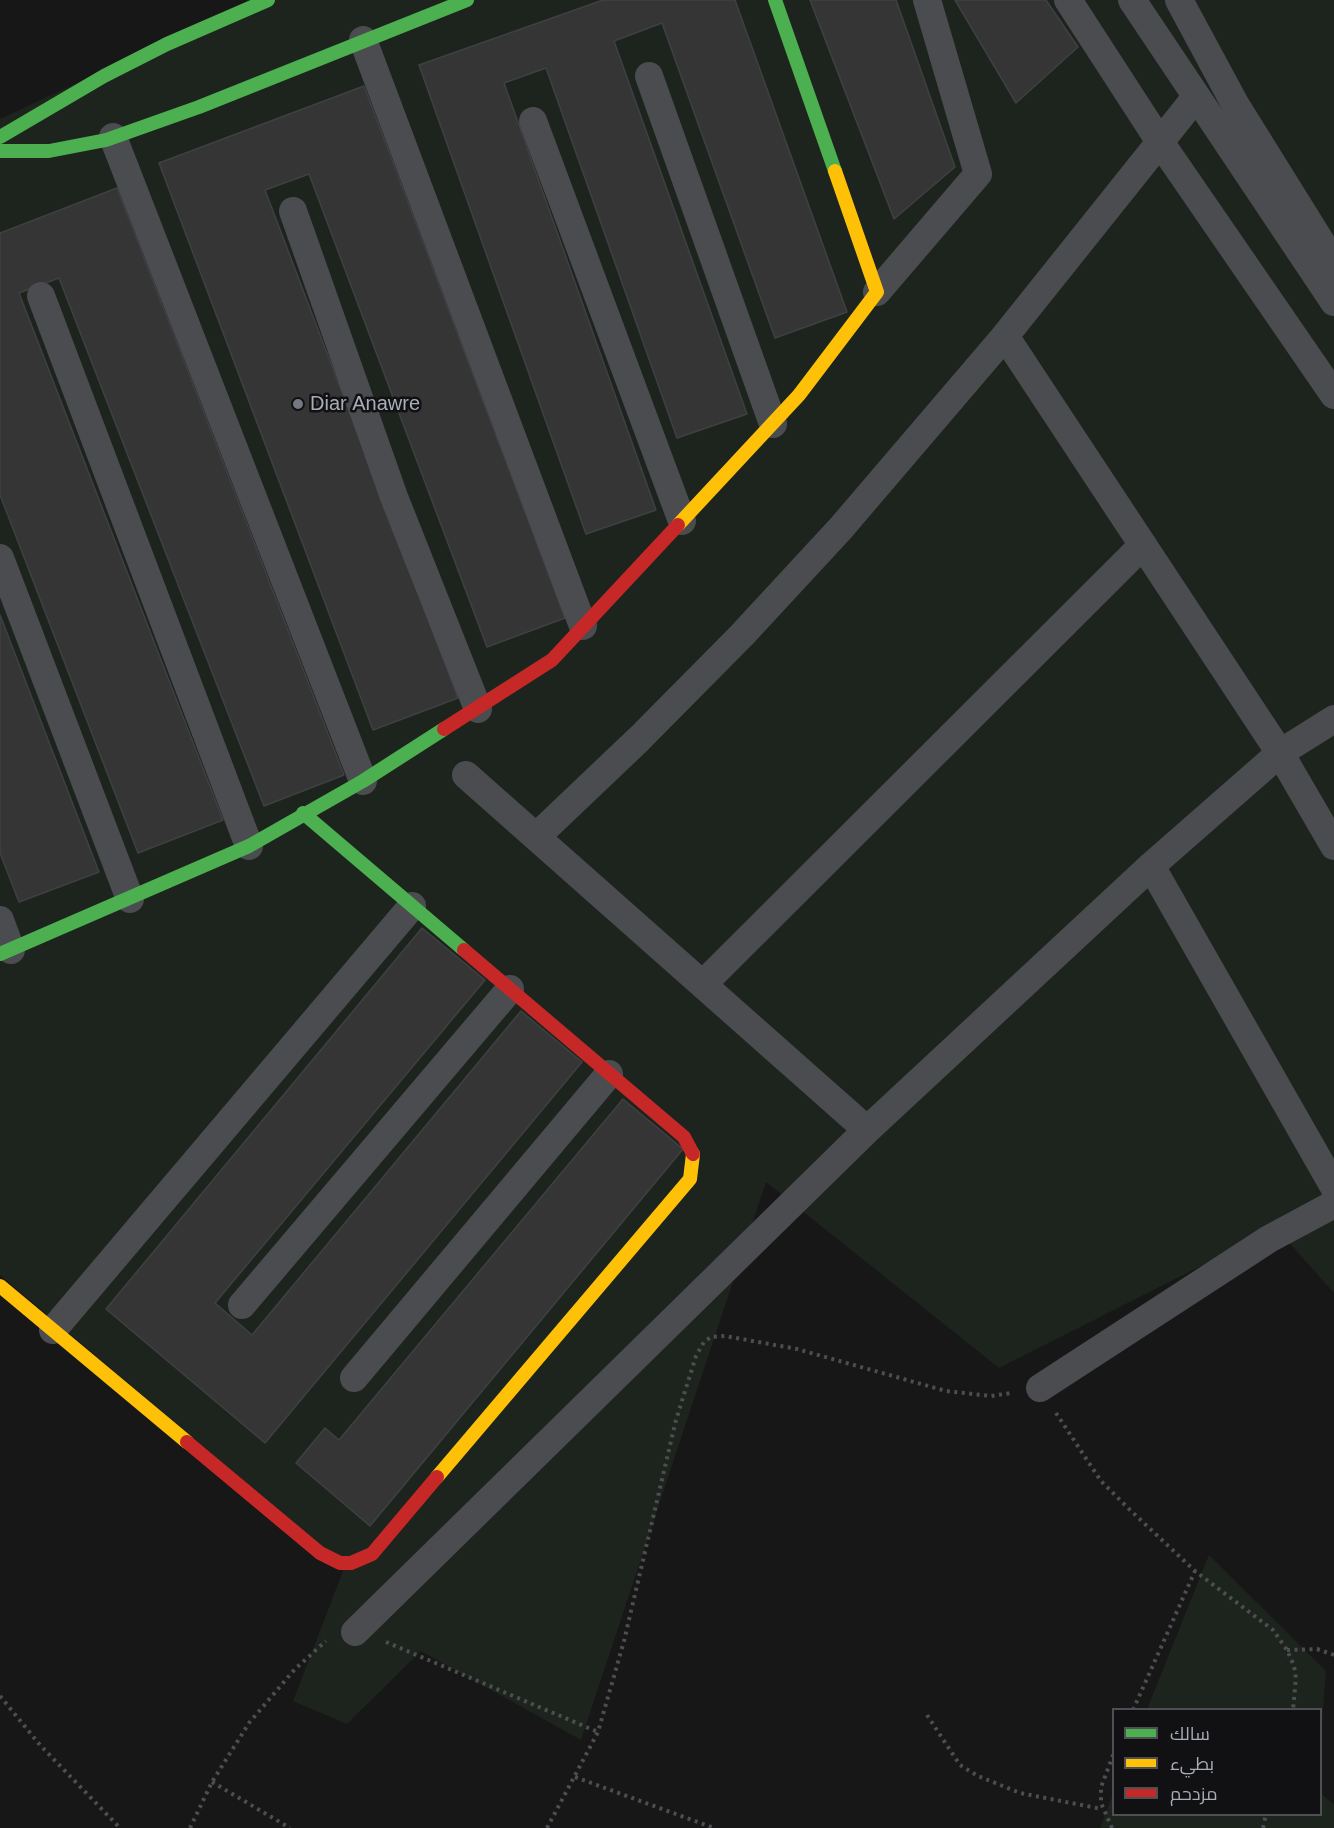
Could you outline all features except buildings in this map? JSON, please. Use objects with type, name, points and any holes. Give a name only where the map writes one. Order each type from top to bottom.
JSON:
[{"type":"street","points":[[0,137],[104,76],[167,44],[267,0]]},
{"type":"street","points":[[0,151],[49,151],[78,147],[113,137],[199,106],[363,39],[467,0]]},
{"type":"street","points":[[776,0],[877,292]]},
{"type":"street","points":[[0,920],[6,952],[249,846],[303,813],[363,781],[478,710],[552,660],[799,395],[877,292],[978,174],[927,0]]},
{"type":"street","points":[[1068,0],[1160,142],[1334,395]]},
{"type":"street","points":[[1132,0],[1334,303]]},
{"type":"street","points":[[1179,0],[1236,104],[1334,263]]},
{"type":"street","points":[[363,39],[583,626]]},
{"type":"street","points":[[649,76],[773,424]]},
{"type":"street","points":[[536,837],[639,739],[742,635],[841,528],[1005,336],[1196,97]]},
{"type":"street","points":[[533,121],[682,521]]},
{"type":"street","points":[[113,137],[363,781]]},
{"type":"street","points":[[293,211],[394,497],[478,710]]},
{"type":"street","points":[[41,296],[249,846]]},
{"type":"street","points":[[1005,336],[1280,753],[1334,846]]},
{"type":"street","points":[[703,984],[1143,545]]},
{"type":"street","points":[[0,558],[130,899]]},
{"type":"street","points":[[355,1632],[867,1130],[1151,866],[1280,753],[1334,719]]},
{"type":"street","points":[[466,775],[867,1130]]},
{"type":"street","points":[[0,1286],[320,1553],[340,1563],[362,1560],[372,1554],[690,1179],[694,1159],[691,1147],[684,1137],[303,813]]},
{"type":"street","points":[[1151,866],[1334,1188]]},
{"type":"street","points":[[53,1330],[412,906]]},
{"type":"street","points":[[242,1305],[510,989]]},
{"type":"street","points":[[354,1378],[609,1074]]},
{"type":"street","points":[[1040,1388],[1269,1239],[1334,1204]]},
{"type":"path","points":[[547,1828],[598,1732],[624,1641],[676,1420],[696,1356],[704,1342],[717,1335],[797,1350],[946,1391],[991,1396],[1040,1388],[1101,1481],[1195,1571],[1273,1630],[1287,1650],[1296,1678],[1293,1708]]},
{"type":"path","points":[[1134,1708],[1195,1571]]},
{"type":"path","points":[[190,1828],[212,1782],[249,1723],[295,1669],[332,1637],[355,1632],[365,1633],[598,1732]]},
{"type":"path","points":[[1287,1650],[1317,1649],[1334,1655]]},
{"type":"path","points":[[0,1696],[40,1745],[120,1828]]},
{"type":"path","points":[[927,1715],[960,1765],[978,1776],[1020,1793],[1102,1809]]},
{"type":"path","points":[[1112,1756],[1101,1787],[1102,1809],[1112,1828]]},
{"type":"path","points":[[575,1777],[714,1828]]},
{"type":"path","points":[[212,1782],[291,1828]]},
{"type":"shaded area","points":[[254,0],[1334,0],[1334,1293],[1276,1228],[999,1368],[766,1182],[581,1740],[421,1651],[347,1724],[293,1701],[345,1566],[0,1275],[0,119]]},
{"type":"shaded area","points":[[1209,1555],[1326,1671],[1322,1722],[1322,1708],[1147,1708]]},
{"type":"shaded area","points":[[1322,1794],[1334,1805],[1334,1828],[1100,1828],[1112,1797],[1112,1816],[1322,1816]]},
{"type":"traffic: fast","points":[[0,137],[104,76],[167,44],[268,0]]},
{"type":"traffic: fast","points":[[0,151],[49,151],[106,140],[199,107],[467,0]]},
{"type":"traffic: fast","points":[[775,0],[835,171]]},
{"type":"traffic: fast","points":[[0,954],[249,846],[363,781],[444,729]]},
{"type":"traffic: fast","points":[[303,813],[464,950]]},
{"type":"traffic: slow","points":[[678,525],[799,395],[877,292],[835,171]]},
{"type":"traffic: slow","points":[[437,1477],[690,1179],[693,1154]]},
{"type":"traffic: slow","points":[[0,1286],[187,1442]]},
{"type":"traffic: jam","points":[[444,729],[552,660],[678,525]]},
{"type":"traffic: jam","points":[[464,950],[684,1137],[693,1154]]},
{"type":"traffic: jam","points":[[187,1442],[320,1553],[340,1563],[351,1563],[372,1554],[437,1477]]},
{"type":"place","name":"Diar Anawre","points":[[298,404]]}]
